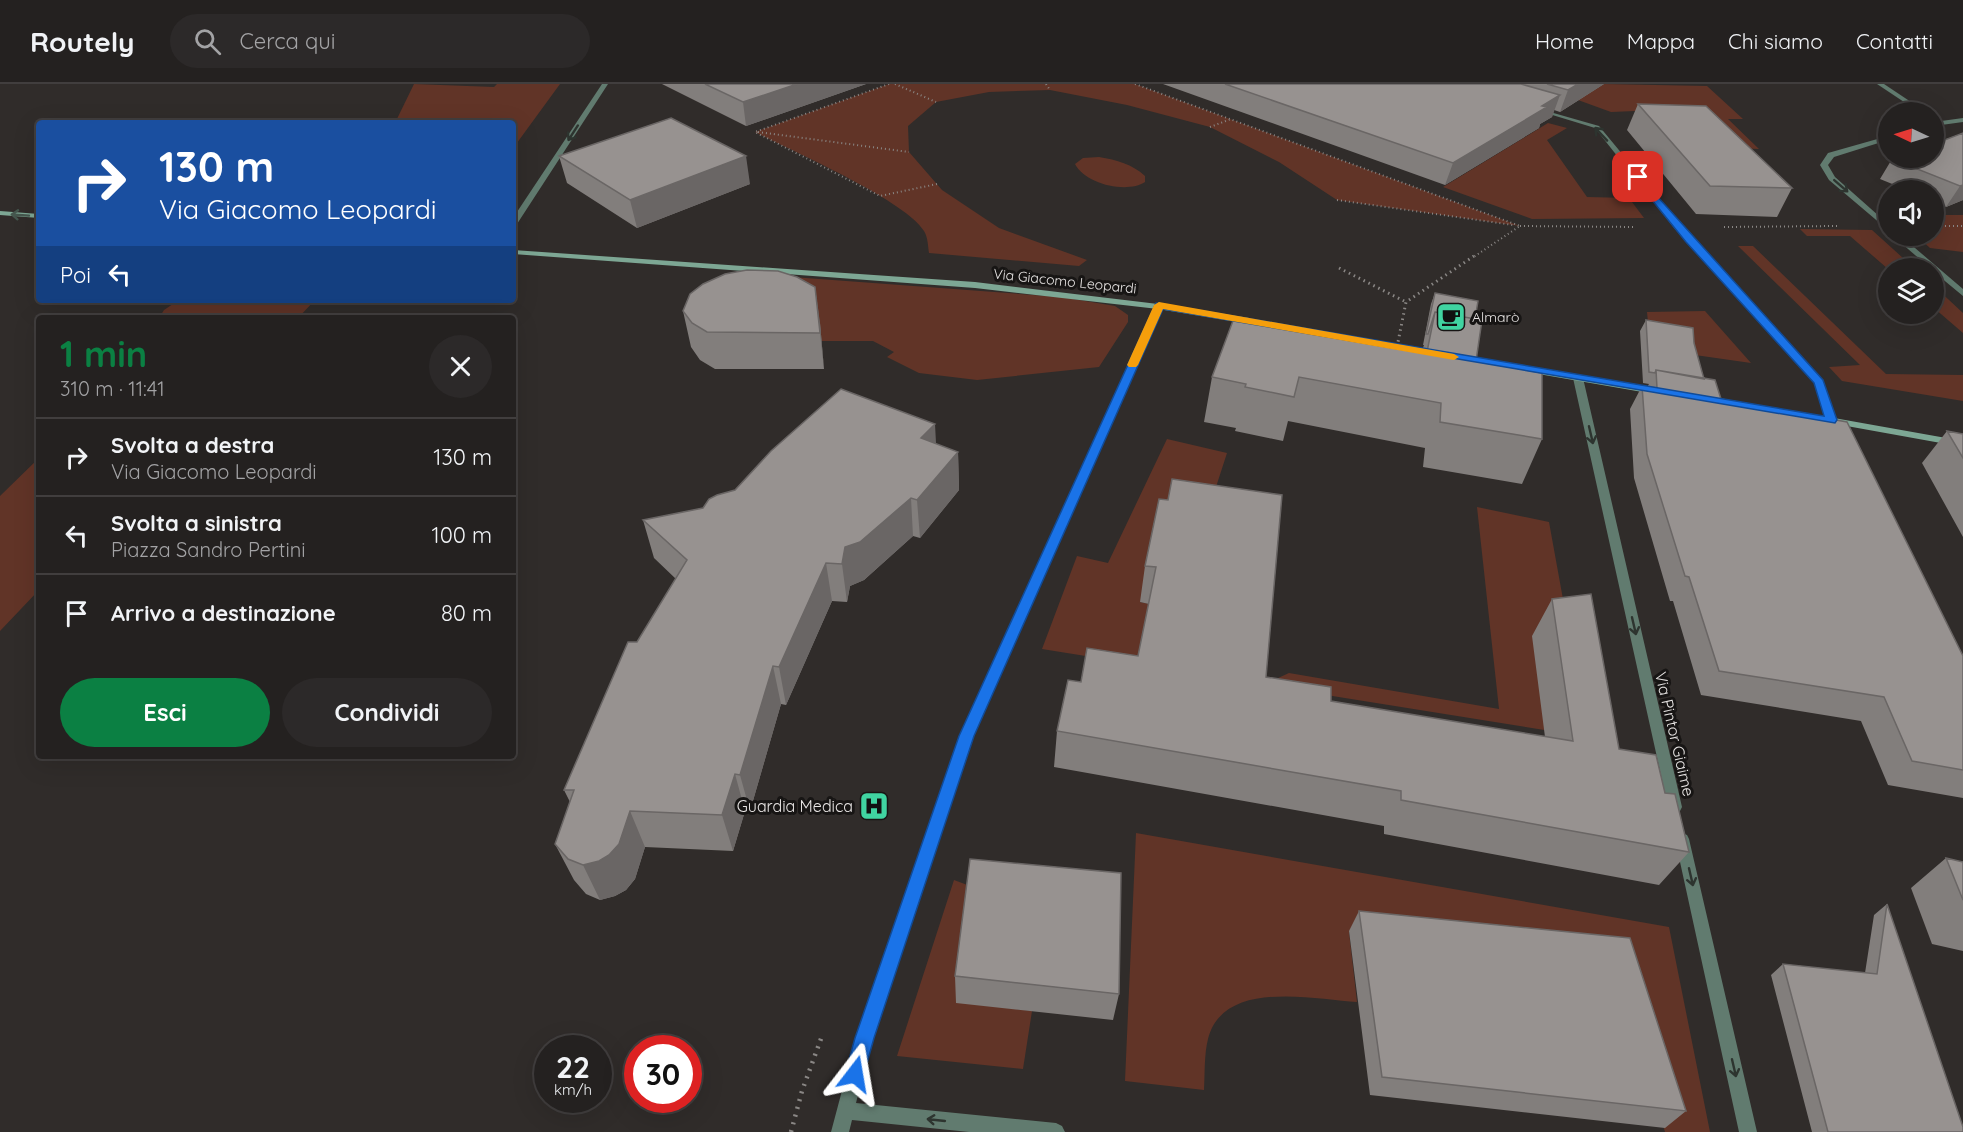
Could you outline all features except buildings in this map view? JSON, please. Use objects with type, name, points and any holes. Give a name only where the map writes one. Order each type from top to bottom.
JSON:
[{"type":"street","points":[[516,219],[605,84]]},
{"type":"street","points":[[1880,84],[1908,102]]},
{"type":"street","points":[[1532,107],[1597,127],[1678,227],[1819,382],[1831,420]]},
{"type":"street","points":[[1944,121],[1963,120]]},
{"type":"street","points":[[1878,141],[1831,155],[1824,165],[1832,178],[1878,218]]},
{"type":"street","points":[[0,213],[36,216]]},
{"type":"street","points":[[1909,246],[1963,293]]},
{"type":"street","name":"Via Giacomo Leopardi","points":[[516,252],[1047,291],[1159,305],[1262,323]]},
{"type":"street","points":[[840,1132],[864,1038],[966,736],[1159,305]]},
{"type":"street","points":[[1397,347],[1670,394]]},
{"type":"street","name":"Via Pintor Giaime","points":[[1578,378],[1748,1132]]},
{"type":"street","points":[[1820,418],[1963,444]]},
{"type":"street","points":[[846,1111],[1056,1132]]},
{"type":"path","points":[[755,132],[889,84]]},
{"type":"path","points":[[895,84],[936,102]]},
{"type":"path","points":[[1046,84],[1050,90]]},
{"type":"path","points":[[1135,84],[1520,226]]},
{"type":"path","points":[[1210,127],[1231,119]]},
{"type":"path","points":[[755,132],[909,152]]},
{"type":"path","points":[[755,132],[880,196],[937,184]]},
{"type":"path","points":[[1336,200],[1520,226],[1878,227]]},
{"type":"path","points":[[1397,347],[1406,302],[1520,226]]},
{"type":"path","points":[[1944,226],[1963,226]]},
{"type":"path","points":[[1339,268],[1406,302]]},
{"type":"shaded area","points":[[414,84],[494,87],[497,84],[560,84],[516,144],[516,120],[396,120]]},
{"type":"shaded area","points":[[889,84],[1135,84],[1520,226],[1337,200],[1279,162],[1210,127],[1127,105],[1050,90],[989,92],[936,102],[908,126],[909,152],[942,190],[999,228],[1087,260],[1079,266],[929,253],[924,231],[895,205],[846,177],[755,132]]},
{"type":"shaded area","points":[[1604,84],[1707,86],[1743,119],[1728,119],[1759,149],[1710,147],[1635,111],[1611,112],[1578,100]]},
{"type":"shaded area","points":[[1548,123],[1567,128],[1547,140],[1587,197],[1629,198],[1644,218],[1532,219],[1443,187]]},
{"type":"shaded area","points":[[1099,157],[1135,168],[1145,176],[1145,182],[1128,187],[1107,185],[1088,177],[1075,164],[1083,158]]},
{"type":"shaded area","points":[[1944,215],[1963,215],[1963,252],[1928,246],[1944,246]]},
{"type":"shaded area","points":[[1800,229],[1872,230],[1878,235],[1878,246],[1890,246],[1903,258],[1878,258],[1878,260],[1850,236],[1807,236]]},
{"type":"shaded area","points":[[1738,246],[1753,246],[1886,374],[1963,375],[1963,401],[1842,381],[1829,367],[1860,365]]},
{"type":"shaded area","points":[[738,273],[1061,297],[1115,306],[1128,315],[1128,322],[1099,367],[977,380],[919,373],[887,357],[894,352],[873,341],[821,341]]},
{"type":"shaded area","points":[[1944,295],[1963,313],[1963,333],[1944,317]]},
{"type":"shaded area","points":[[174,303],[312,303],[301,315],[161,315]]},
{"type":"shaded area","points":[[1705,311],[1751,363],[1688,354],[1649,333],[1647,312]]},
{"type":"shaded area","points":[[1167,439],[1227,453],[1205,521],[1140,602],[1150,604],[1229,679],[1042,649],[1077,556],[1108,563]]},
{"type":"shaded area","points":[[36,461],[36,593],[0,631],[0,496]]},
{"type":"shaded area","points":[[1477,507],[1549,522],[1588,737],[1263,685],[1289,673],[1499,709]]},
{"type":"shaded area","points":[[1136,833],[1669,927],[1710,1132],[1665,1132],[1612,958],[1349,932],[1357,1002],[1294,997],[1250,1000],[1231,1007],[1217,1020],[1208,1039],[1204,1090],[1125,1081]]},
{"type":"shaded area","points":[[954,880],[970,886],[956,1002],[1032,1011],[1023,1069],[897,1056]]},
{"type":"slow traffic","points":[[1133,365],[1159,305],[1454,357]]},
{"type":"place","name":"Almarò","points":[[1451,317]]},
{"type":"place","name":"Guardia Medica","points":[[874,806]]},
{"type":"route","points":[[855,1074],[864,1038],[966,736],[1159,305],[1831,420],[1819,382],[1689,240],[1638,177]]}]
